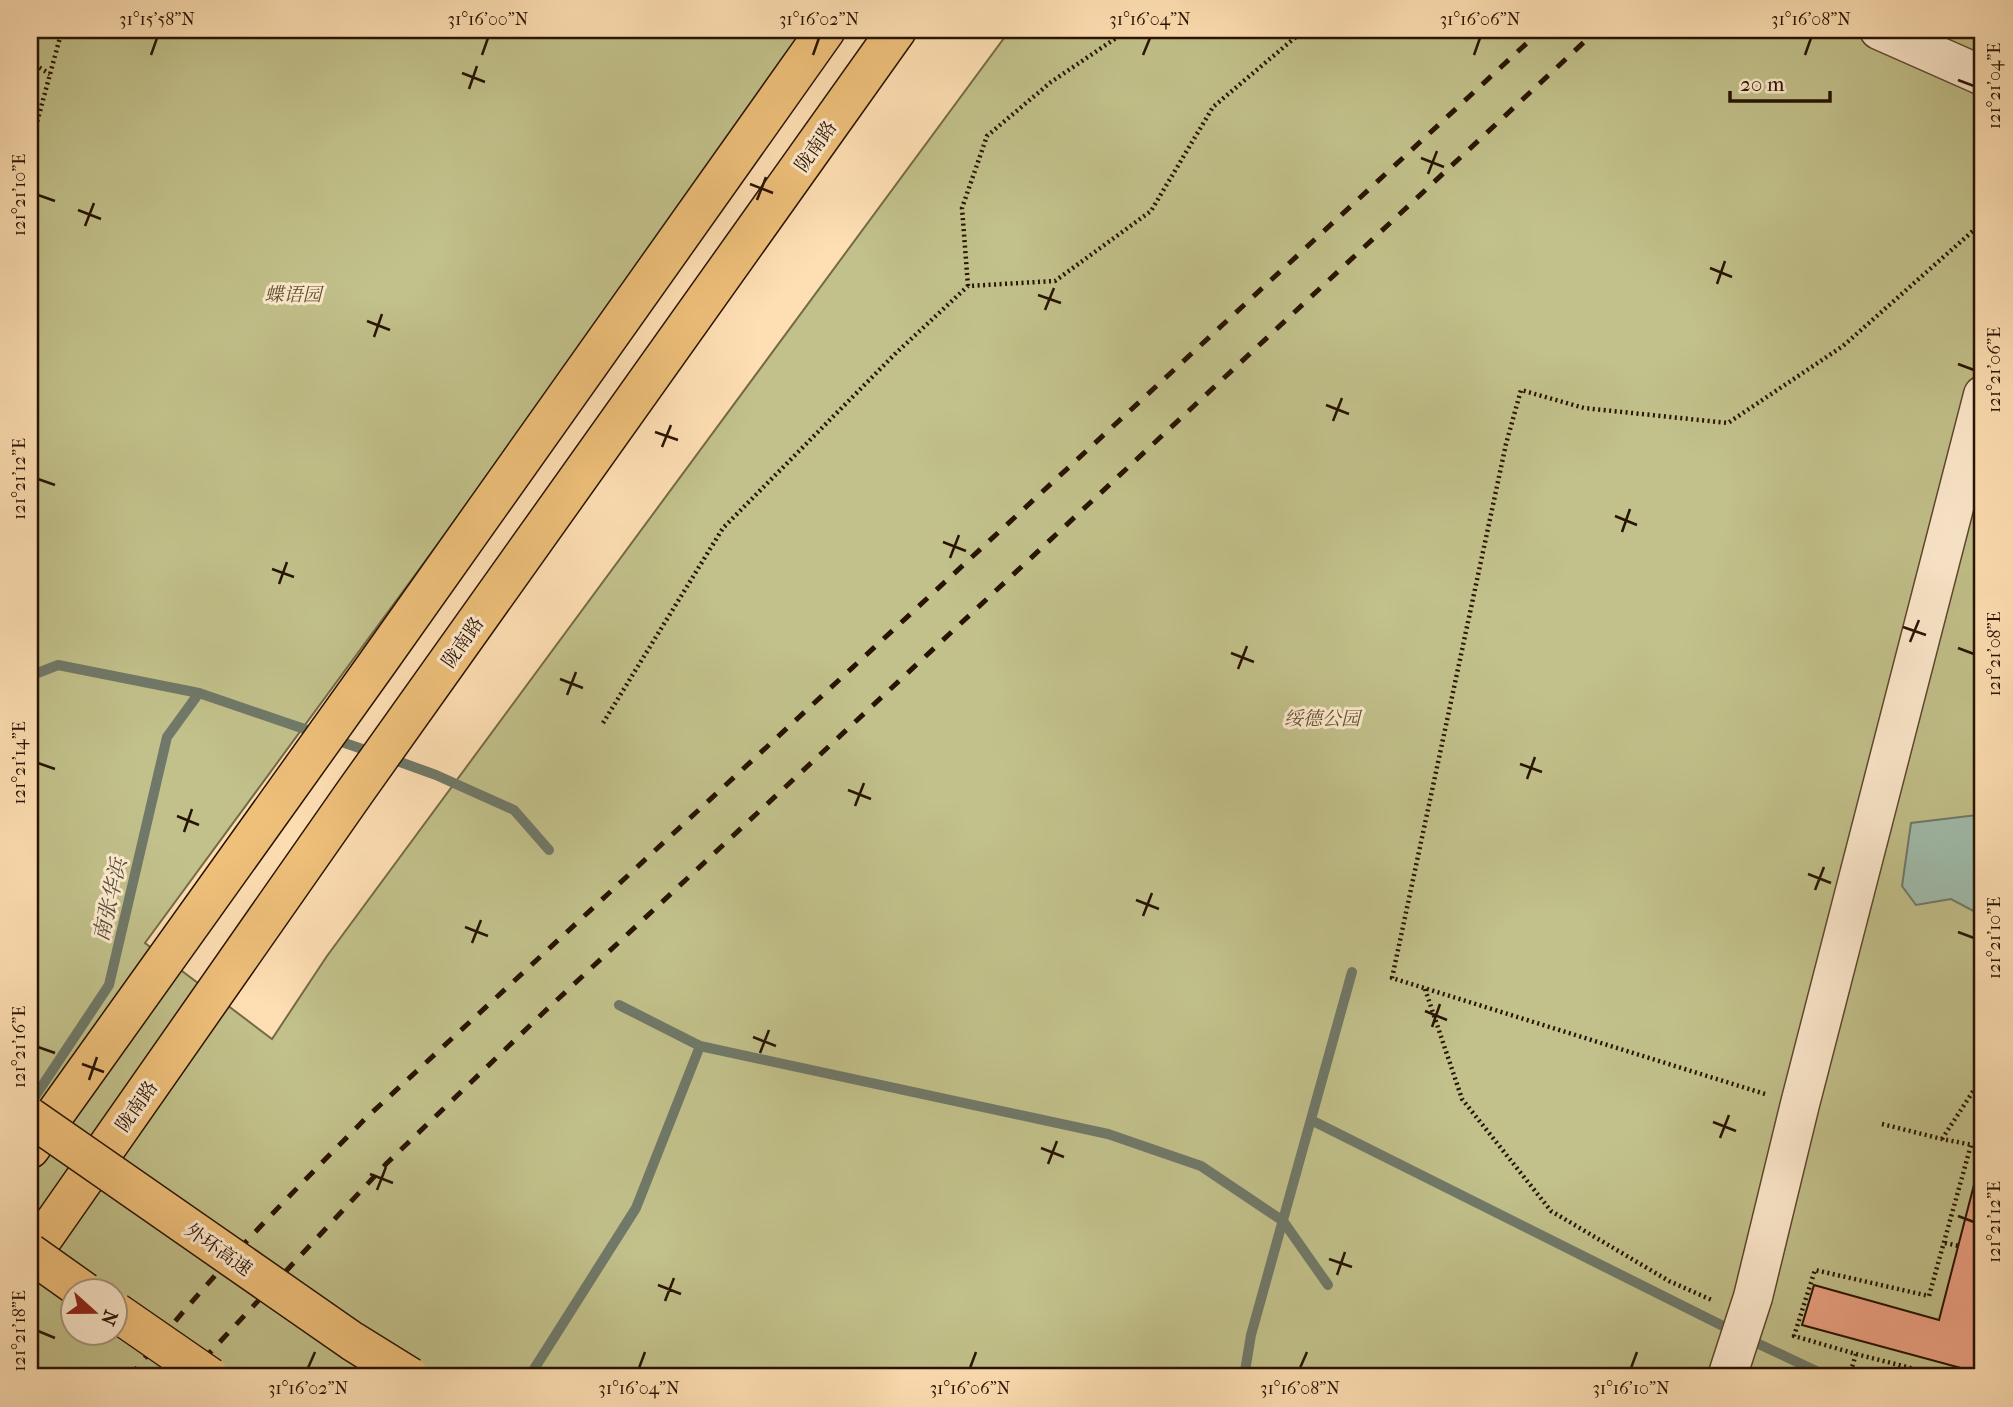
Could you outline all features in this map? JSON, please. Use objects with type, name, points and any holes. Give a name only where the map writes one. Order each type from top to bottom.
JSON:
[{"type":"main road","points":[[30,1149],[826,30]]},
{"type":"main road","name":"陇南路","points":[[30,1255],[355,792],[897,30]]},
{"type":"main road","name":"外环高速","points":[[30,1117],[329,1325],[410,1377]]},
{"type":"main road","points":[[30,1255],[64,1278]]},
{"type":"main road","points":[[130,1322],[210,1377]]},
{"type":"street","points":[[1879,30],[1983,76]]},
{"type":"street","points":[[1727,1377],[1750,1306],[1983,394]]},
{"type":"path","points":[[30,148],[62,30]]},
{"type":"path","points":[[354,30],[405,30]]},
{"type":"path","points":[[968,286],[962,208],[987,136],[1051,82],[1124,30]]},
{"type":"path","points":[[603,723],[723,528],[896,353],[968,286],[1055,281],[1151,211],[1213,107],[1304,30]]},
{"type":"path","points":[[30,62],[50,74]]},
{"type":"path","points":[[1800,1104],[1392,978],[1506,444],[1521,390],[1584,408],[1728,423],[1843,346],[1983,222]]},
{"type":"path","points":[[1424,988],[1462,1099],[1551,1212],[1669,1281],[1750,1306]]},
{"type":"path","points":[[1942,1139],[1983,1076]]},
{"type":"path","points":[[1882,1124],[1983,1147]]},
{"type":"path","points":[[1946,1377],[1794,1336],[1815,1270],[1929,1296],[1971,1145]]},
{"type":"path","points":[[1945,1243],[1959,1246]]},
{"type":"path","points":[[1850,1375],[1856,1354]]},
{"type":"green space","name":"绥德公园","points":[[30,30],[815,30],[145,943],[272,1039],[327,956],[1010,30],[1983,30],[1983,1377],[30,1377]]},
{"type":"shaded area","points":[[1977,815],[1983,823],[1983,916],[1951,899],[1916,905],[1902,886],[1911,823]]},
{"type":"building","points":[[1975,1181],[1983,1183],[1983,1374],[1802,1325],[1814,1285],[1939,1320]]},
{"type":"waterway","points":[[30,676],[58,665],[199,693],[319,734]]},
{"type":"waterway","name":"南张华浜","points":[[30,1104],[109,985],[167,737],[199,693]]},
{"type":"waterway","points":[[333,739],[371,752]]},
{"type":"waterway","points":[[389,758],[436,775],[514,810],[549,850]]},
{"type":"waterway","points":[[1244,1377],[1251,1335],[1352,972]]},
{"type":"waterway","points":[[619,1005],[700,1046],[1108,1134],[1201,1166],[1283,1221],[1328,1285]]},
{"type":"waterway","points":[[529,1377],[636,1208],[700,1046]]},
{"type":"waterway","points":[[1311,1120],[1733,1331]]},
{"type":"waterway","points":[[1746,1338],[1829,1377]]},
{"type":"railway","points":[[130,1377],[214,1277],[365,1119],[1541,30]]},
{"type":"railway","points":[[187,1377],[387,1163],[543,1013],[1597,30]]},
{"type":"park label","name":"蝶语园","points":[[293,294]]}]
